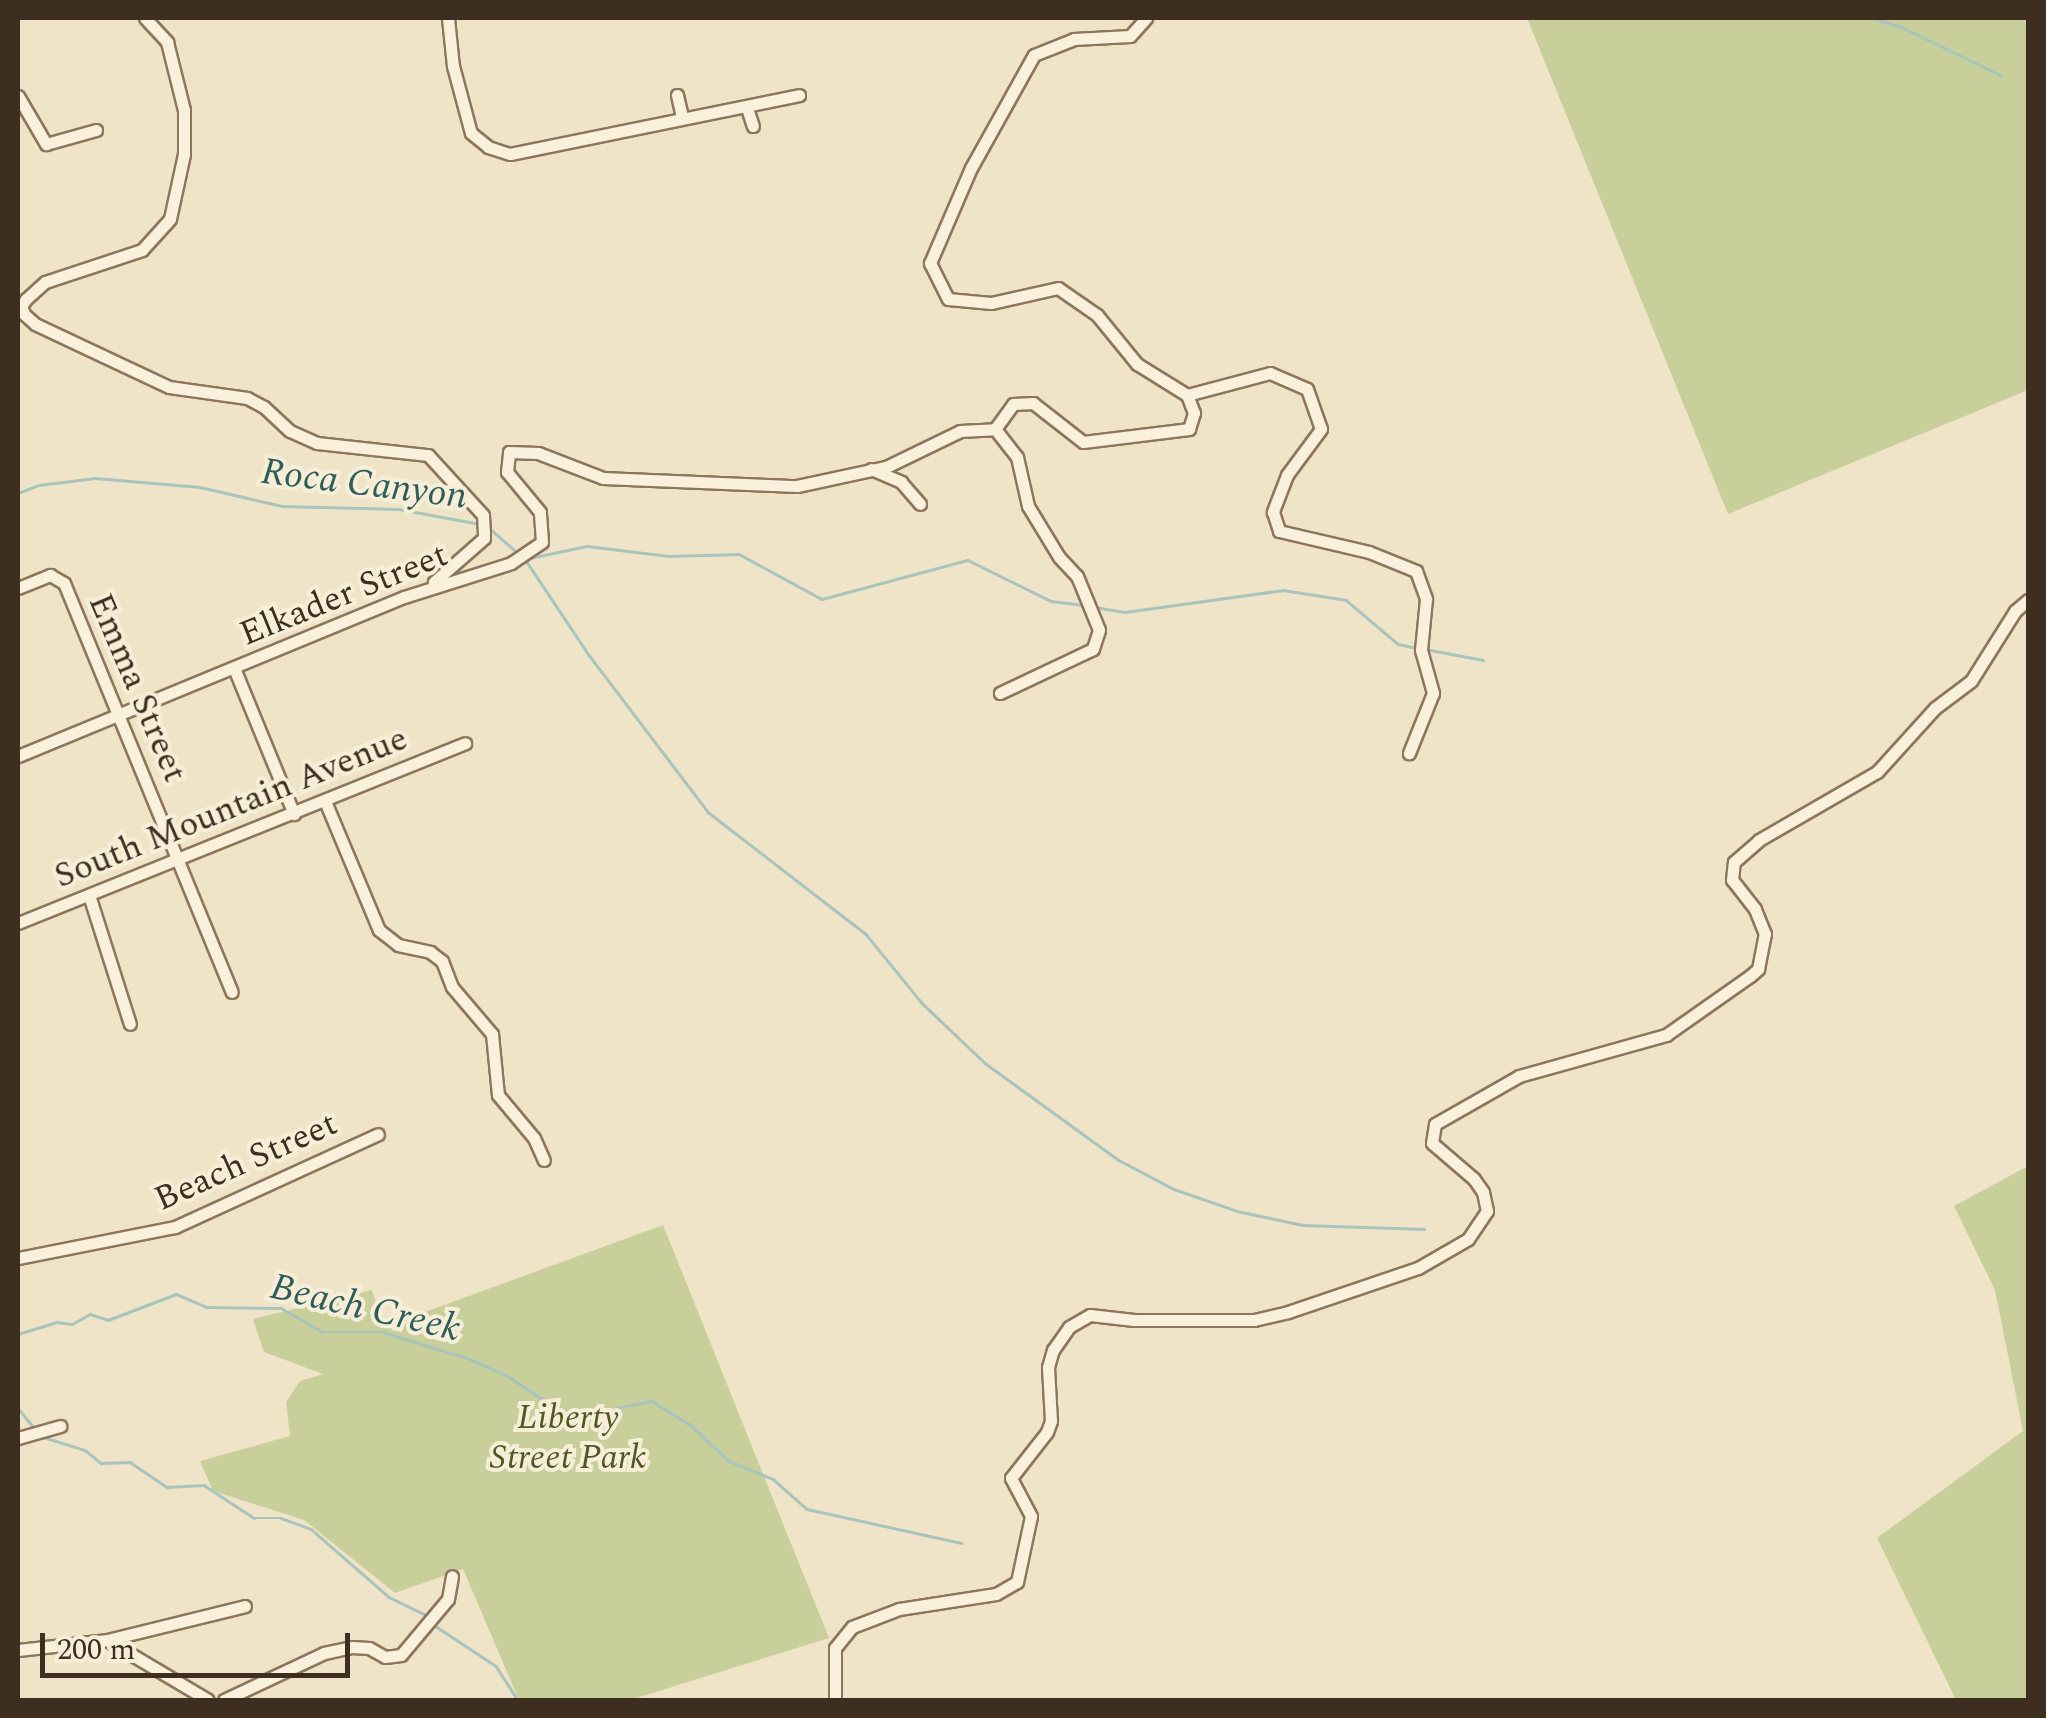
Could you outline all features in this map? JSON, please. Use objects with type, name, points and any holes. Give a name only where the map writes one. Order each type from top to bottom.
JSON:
[{"type":"street","points":[[145,18],[167,42],[184,110],[184,154],[170,219],[142,250],[46,282],[19,307],[36,324],[169,386],[247,398],[302,438],[330,445],[428,455],[483,518],[484,538],[426,589]]},
{"type":"street","points":[[448,18],[465,120],[471,133],[488,147],[510,154],[682,116],[747,108],[798,96]]},
{"type":"street","points":[[1146,18],[1130,36],[1074,39],[1034,55],[970,168],[930,263],[948,299],[991,303],[1058,288],[1097,315],[1137,364],[1187,395],[1270,373],[1307,389],[1322,429],[1287,475],[1273,512],[1280,531],[1369,552],[1416,571],[1426,599],[1422,650],[1433,694],[1410,753]]},
{"type":"street","points":[[677,95],[682,116]]},
{"type":"street","points":[[18,96],[46,144],[96,130]]},
{"type":"street","points":[[747,108],[753,126]]},
{"type":"street","name":"Elkader Street","points":[[18,756],[426,589],[511,564],[542,542],[540,512],[507,472],[509,452],[538,453],[603,478],[797,486],[872,470],[960,431],[995,429],[1013,404],[1033,403],[1083,442],[1173,434],[1189,428],[1194,413],[1187,395]]},
{"type":"street","points":[[995,429],[1017,458],[1028,506],[1060,557],[1078,576],[1100,630],[1094,649],[1000,693]]},
{"type":"street","points":[[872,470],[901,482],[920,504]]},
{"type":"street","name":"Emma Street","points":[[18,588],[56,574],[120,714],[232,992]]},
{"type":"street","points":[[835,1700],[834,1648],[852,1627],[898,1609],[996,1594],[1017,1582],[1031,1516],[1012,1478],[1047,1432],[1051,1420],[1048,1367],[1060,1336],[1069,1327],[1090,1314],[1134,1320],[1271,1316],[1418,1268],[1468,1239],[1487,1210],[1483,1192],[1474,1179],[1432,1143],[1435,1124],[1519,1076],[1666,1035],[1758,969],[1765,934],[1755,910],[1732,880],[1734,862],[1759,840],[1877,772],[1935,708],[1971,681],[2015,611],[2028,600]]},
{"type":"street","points":[[234,668],[294,814]]},
{"type":"street","name":"South Mountain Avenue","points":[[18,923],[465,744]]},
{"type":"street","points":[[326,801],[379,930],[398,945],[430,952],[442,960],[452,987],[492,1034],[498,1095],[534,1138],[544,1160]]},
{"type":"street","points":[[89,894],[130,1024]]},
{"type":"street","name":"Beach Street","points":[[18,1258],[175,1227],[378,1134]]},
{"type":"street","points":[[18,1438],[60,1426]]},
{"type":"street","points":[[224,1700],[324,1653],[352,1647],[401,1656],[448,1599],[452,1576]]},
{"type":"street","points":[[18,1650],[107,1640],[246,1606]]},
{"type":"street","points":[[107,1640],[208,1700]]},
{"type":"green space","points":[[1527,18],[2028,18],[2028,390],[1728,514]]},
{"type":"green space","points":[[2028,1166],[2028,1700],[1956,1700],[1877,1538],[2023,1431],[1995,1290],[1954,1206]]},
{"type":"green space","name":"Liberty Street Park","points":[[663,1225],[829,1638],[630,1700],[519,1700],[463,1569],[395,1593],[304,1520],[213,1491],[200,1461],[290,1436],[286,1402],[300,1381],[323,1374],[264,1352],[253,1319],[372,1290],[384,1327]]},
{"type":"waterway","points":[[1872,18],[1902,27],[2002,76]]},
{"type":"waterway","name":"Roca Canyon","points":[[18,493],[39,485],[95,478],[200,487],[282,506],[399,509],[480,524]]},
{"type":"waterway","name":"Roca Canyon","points":[[488,527],[519,554]]},
{"type":"waterway","name":"Roca Canyon","points":[[525,559],[587,546],[668,556],[739,554],[822,599],[968,560],[1051,601],[1082,605]]},
{"type":"waterway","points":[[527,562],[589,655],[708,812],[866,934],[922,1003],[985,1063],[1117,1159],[1174,1189],[1237,1211],[1303,1225],[1424,1229]]},
{"type":"waterway","name":"Roca Canyon","points":[[1094,607],[1125,612],[1283,590],[1346,600],[1398,644],[1417,648]]},
{"type":"waterway","name":"Roca Canyon","points":[[1425,649],[1483,660]]},
{"type":"waterway","name":"Beach Creek","points":[[18,1334],[57,1322],[72,1324],[90,1314],[108,1320],[176,1294],[207,1307],[281,1308],[323,1332],[382,1332],[467,1358],[506,1375],[561,1411],[601,1411],[652,1401],[692,1426],[729,1461],[773,1479],[807,1509],[961,1543]]},
{"type":"waterway","points":[[18,1408],[36,1430]]},
{"type":"waterway","points":[[40,1436],[85,1450],[101,1463],[130,1462],[167,1487],[204,1485],[254,1518],[281,1518],[311,1529],[389,1597],[426,1615]]},
{"type":"waterway","points":[[434,1625],[496,1666],[518,1700]]}]
